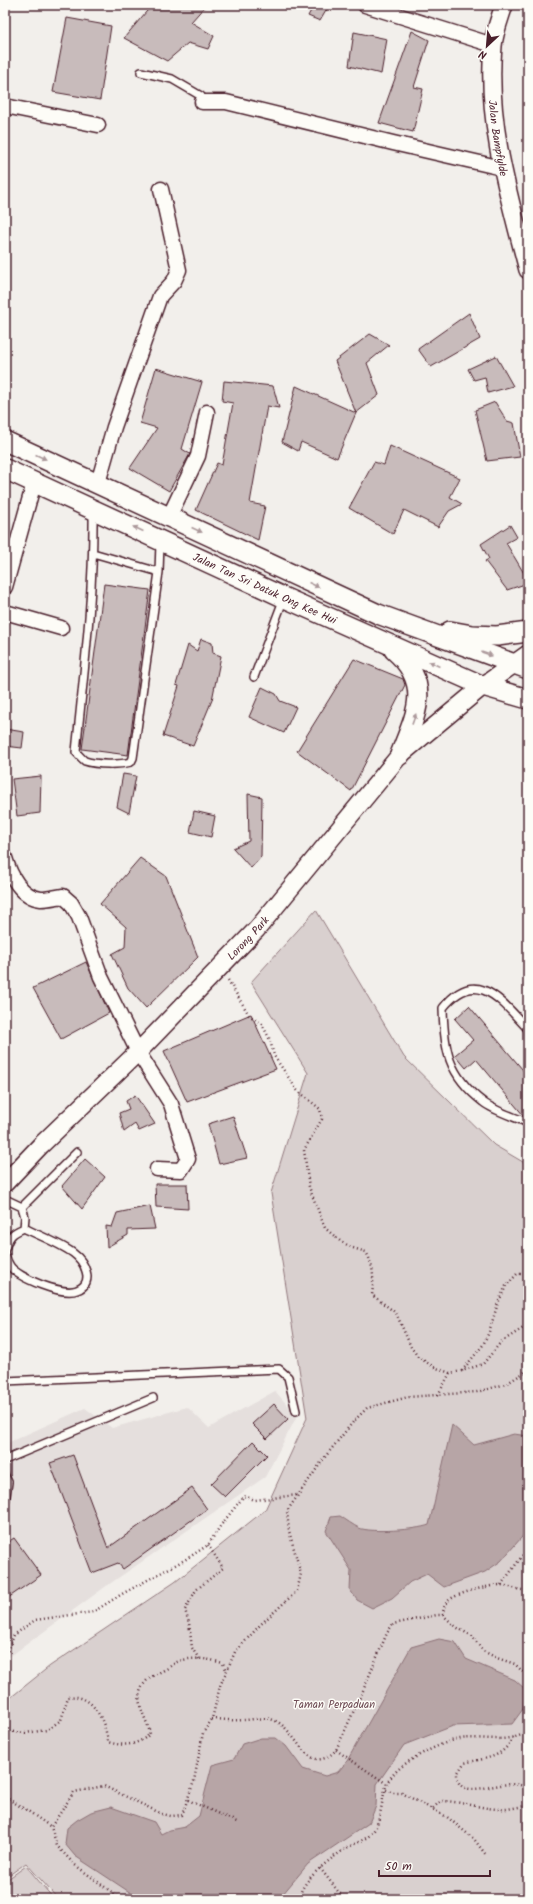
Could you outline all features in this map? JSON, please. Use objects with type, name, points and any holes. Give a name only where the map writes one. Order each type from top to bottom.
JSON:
[{"type":"main road","points":[[5,441],[378,614],[523,662]]},
{"type":"main road","name":"Jalan Tan Sri Datuk Ong Kee Hui","points":[[5,469],[93,508],[284,598],[483,686],[528,699]]},
{"type":"main road","points":[[378,614],[442,630],[472,635],[497,636],[528,632]]},
{"type":"main road","points":[[384,642],[404,658],[415,675],[418,693],[416,713],[400,755]]},
{"type":"street","points":[[366,5],[493,45]]},
{"type":"street","name":"Jalan Bampfylde","points":[[504,5],[493,45],[492,96],[502,168],[528,270]]},
{"type":"street","points":[[202,102],[226,102],[502,168]]},
{"type":"street","points":[[5,106],[98,125]]},
{"type":"street","points":[[98,483],[114,427],[160,296],[174,281],[179,270],[161,189]]},
{"type":"street","points":[[169,517],[198,456],[207,412]]},
{"type":"street","points":[[5,588],[34,483]]},
{"type":"street","points":[[5,612],[61,628]]},
{"type":"street","name":"Lorong Park","points":[[5,1183],[41,1145],[138,1052],[257,929],[400,755],[483,686],[523,662]]},
{"type":"street","points":[[5,858],[11,876],[26,893],[40,899],[63,896],[71,903],[79,917],[101,977],[138,1052],[171,1104],[188,1160],[180,1170],[157,1169]]},
{"type":"lane","points":[[142,72],[172,79],[201,96],[202,102]]},
{"type":"lane","points":[[93,508],[93,553],[86,657],[76,752],[84,760],[92,762],[125,764],[131,762],[133,758],[159,572],[160,539]]},
{"type":"lane","points":[[93,553],[159,572]]},
{"type":"lane","points":[[254,676],[284,598]]},
{"type":"lane","points":[[528,1029],[499,999],[480,988],[468,988],[457,992],[443,1008],[444,1035],[449,1061],[457,1075],[484,1103],[528,1123]]},
{"type":"lane","points":[[22,1207],[77,1152]]},
{"type":"lane","points":[[5,1199],[22,1207],[26,1217],[24,1228]]},
{"type":"lane","points":[[5,1248],[8,1238],[12,1233],[24,1228],[73,1253],[84,1263],[88,1276],[85,1285],[78,1290],[65,1292],[54,1290],[10,1267],[5,1255]]},
{"type":"lane","points":[[5,1381],[279,1369],[288,1377],[296,1410]]},
{"type":"lane","points":[[5,1460],[153,1398]]},
{"type":"lane","points":[[5,1476],[8,1482],[5,1503]]},
{"type":"path","points":[[220,966],[249,1015],[262,1024],[270,1040],[274,1056],[297,1090],[320,1109],[322,1119],[304,1150],[309,1187],[325,1228],[340,1241],[353,1248],[366,1252],[371,1261],[373,1272],[372,1295],[396,1313],[411,1347],[418,1357],[434,1367],[450,1372],[462,1371],[483,1364],[501,1342],[528,1325]]},
{"type":"path","points":[[462,1371],[483,1345],[489,1332],[498,1303],[506,1286],[517,1274],[528,1274]]},
{"type":"path","points":[[51,1827],[74,1792],[104,1786],[162,1814],[171,1816],[182,1815],[194,1781],[202,1733],[212,1719],[220,1686],[235,1652],[261,1624],[297,1591],[300,1574],[289,1531],[287,1511],[297,1495],[353,1422],[367,1408],[408,1397],[477,1392],[506,1384],[528,1370]]},
{"type":"path","points":[[437,1396],[450,1372]]},
{"type":"path","points":[[5,1653],[8,1652],[14,1635],[35,1620],[93,1612],[208,1545],[221,1525],[244,1496],[255,1500],[297,1495]]},
{"type":"path","points":[[199,1659],[192,1648],[189,1623],[185,1610],[196,1590],[223,1568],[208,1545]]},
{"type":"path","points":[[502,1585],[528,1548]]},
{"type":"path","points":[[443,1615],[443,1608],[448,1600],[474,1590],[502,1585],[520,1590],[528,1590]]},
{"type":"path","points":[[212,1719],[270,1719],[282,1725],[308,1756],[317,1760],[328,1757],[336,1750],[387,1633],[393,1624],[437,1615],[443,1615],[456,1627],[472,1636],[483,1651],[497,1658],[516,1664],[528,1677]]},
{"type":"path","points":[[5,1731],[25,1733],[47,1730],[61,1720],[68,1697],[77,1696],[87,1700],[94,1707],[106,1731],[108,1742],[117,1745],[130,1745],[143,1740],[150,1734],[148,1723],[142,1713],[139,1693],[147,1678],[178,1662],[199,1659],[211,1659],[223,1663],[226,1671]]},
{"type":"path","points":[[300,1899],[306,1882],[320,1868],[345,1849],[372,1834],[382,1808],[387,1784],[406,1762],[448,1742],[463,1738],[513,1737],[528,1731]]},
{"type":"path","points":[[513,1737],[510,1745],[499,1755],[464,1763],[457,1774],[459,1784],[466,1789],[475,1789],[515,1783],[528,1789]]},
{"type":"path","points":[[336,1750],[387,1784]]},
{"type":"path","points":[[386,1790],[393,1793],[402,1793],[433,1808],[469,1834],[486,1855]]},
{"type":"path","points":[[5,1797],[51,1827],[57,1846],[75,1865],[121,1899]]},
{"type":"path","points":[[188,1800],[239,1823]]},
{"type":"path","points":[[433,1808],[441,1802],[455,1802],[468,1806],[499,1810],[526,1806],[528,1803]]},
{"type":"path","points":[[320,1868],[344,1899]]},
{"type":"shaded area","points":[[275,1391],[297,1416],[265,1477],[105,1587],[5,1660],[5,1444],[85,1408],[112,1428],[187,1407],[209,1428]]},
{"type":"shaded area","points":[[452,1425],[474,1445],[514,1434],[528,1436],[528,1530],[501,1561],[485,1572],[444,1587],[427,1574],[410,1582],[392,1598],[372,1608],[357,1600],[350,1590],[351,1570],[326,1531],[331,1517],[340,1516],[365,1530],[383,1531],[423,1527],[429,1525]]},
{"type":"shaded area","points":[[439,1639],[455,1642],[466,1659],[515,1680],[526,1690],[523,1709],[512,1724],[453,1726],[404,1745],[377,1784],[376,1806],[369,1823],[308,1864],[282,1895],[282,1899],[140,1899],[75,1856],[65,1844],[67,1828],[91,1812],[111,1807],[154,1822],[161,1834],[169,1830],[185,1827],[199,1816],[212,1765],[234,1759],[242,1744],[261,1738],[276,1738],[286,1746],[303,1769],[325,1776],[338,1772],[347,1761],[411,1647]]},
{"type":"green space","name":"Taman Perpaduan","points":[[316,910],[404,1057],[494,1145],[528,1165],[528,1899],[58,1899],[26,1863],[5,1878],[5,1702],[50,1666],[175,1582],[265,1510],[307,1418],[271,1193],[308,1073],[251,982]]},
{"type":"green space","points":[[26,1866],[54,1899],[5,1899],[5,1881]]},
{"type":"building","points":[[152,5],[206,5],[191,22],[214,36],[208,49],[188,43],[167,61],[124,38]]},
{"type":"building","points":[[314,5],[319,5],[327,9],[320,21],[308,16]]},
{"type":"building","points":[[67,18],[111,26],[100,100],[53,92]]},
{"type":"building","points":[[412,31],[429,40],[414,87],[423,89],[413,132],[379,123]]},
{"type":"building","points":[[354,32],[387,39],[381,74],[349,66]]},
{"type":"building","points":[[469,313],[480,339],[431,367],[418,349]]},
{"type":"building","points":[[370,334],[389,345],[367,363],[379,395],[356,413],[335,361]]},
{"type":"building","points":[[496,356],[513,386],[488,393],[485,377],[474,380],[468,369]]},
{"type":"building","points":[[156,368],[202,382],[182,449],[190,454],[169,491],[130,468],[157,428],[140,423]]},
{"type":"building","points":[[224,381],[273,386],[279,408],[267,406],[250,503],[265,506],[258,540],[196,510],[217,463],[222,465],[233,403],[222,401]]},
{"type":"building","points":[[296,386],[356,413],[337,458],[301,442],[298,451],[282,442]]},
{"type":"building","points":[[495,402],[507,421],[514,423],[520,457],[487,461],[475,410]]},
{"type":"building","points":[[390,446],[460,478],[450,497],[462,504],[449,511],[438,527],[404,510],[393,534],[349,508],[374,462],[384,465]]},
{"type":"building","points":[[510,525],[517,537],[506,543],[528,580],[528,583],[507,590],[485,561],[489,559],[481,544]]},
{"type":"building","points":[[104,584],[150,590],[128,755],[82,749]]},
{"type":"building","points":[[201,639],[212,643],[213,653],[221,656],[212,700],[193,746],[163,736],[179,686],[176,685],[188,645],[197,651]]},
{"type":"building","points":[[354,659],[403,679],[405,685],[351,791],[297,751]]},
{"type":"building","points":[[262,687],[276,694],[280,701],[296,707],[284,733],[249,717]]},
{"type":"building","points":[[5,729],[24,732],[22,748],[5,746]]},
{"type":"building","points":[[123,774],[136,776],[129,813],[117,807]]},
{"type":"building","points":[[41,776],[40,813],[17,816],[12,779]]},
{"type":"building","points":[[248,794],[262,797],[261,857],[251,868],[233,848],[249,841]]},
{"type":"building","points":[[194,811],[215,816],[211,837],[190,832]]},
{"type":"building","points":[[140,858],[166,876],[198,957],[146,1008],[128,988],[112,954],[125,947],[126,927],[100,904]]},
{"type":"building","points":[[86,962],[109,1013],[61,1039],[33,988]]},
{"type":"building","points":[[469,1006],[528,1076],[528,1118],[524,1116],[476,1059],[466,1068],[455,1055],[473,1040],[455,1019]]},
{"type":"building","points":[[251,1014],[276,1069],[187,1102],[164,1051]]},
{"type":"building","points":[[135,1095],[155,1124],[139,1131],[135,1124],[124,1132],[119,1113],[129,1109],[126,1101]]},
{"type":"building","points":[[233,1116],[247,1158],[219,1164],[208,1124]]},
{"type":"building","points":[[85,1159],[105,1177],[82,1209],[62,1186]]},
{"type":"building","points":[[155,1184],[187,1184],[188,1209],[156,1207]]},
{"type":"building","points":[[150,1206],[155,1229],[128,1230],[128,1235],[107,1247],[106,1226],[112,1227],[117,1213]]},
{"type":"building","points":[[274,1404],[288,1419],[267,1439],[252,1424]]},
{"type":"building","points":[[253,1441],[267,1455],[225,1497],[211,1484]]},
{"type":"building","points":[[73,1455],[108,1548],[192,1488],[207,1509],[123,1569],[118,1563],[92,1573],[50,1463]]},
{"type":"building","points":[[14,1538],[41,1575],[5,1600],[5,1544]]}]
